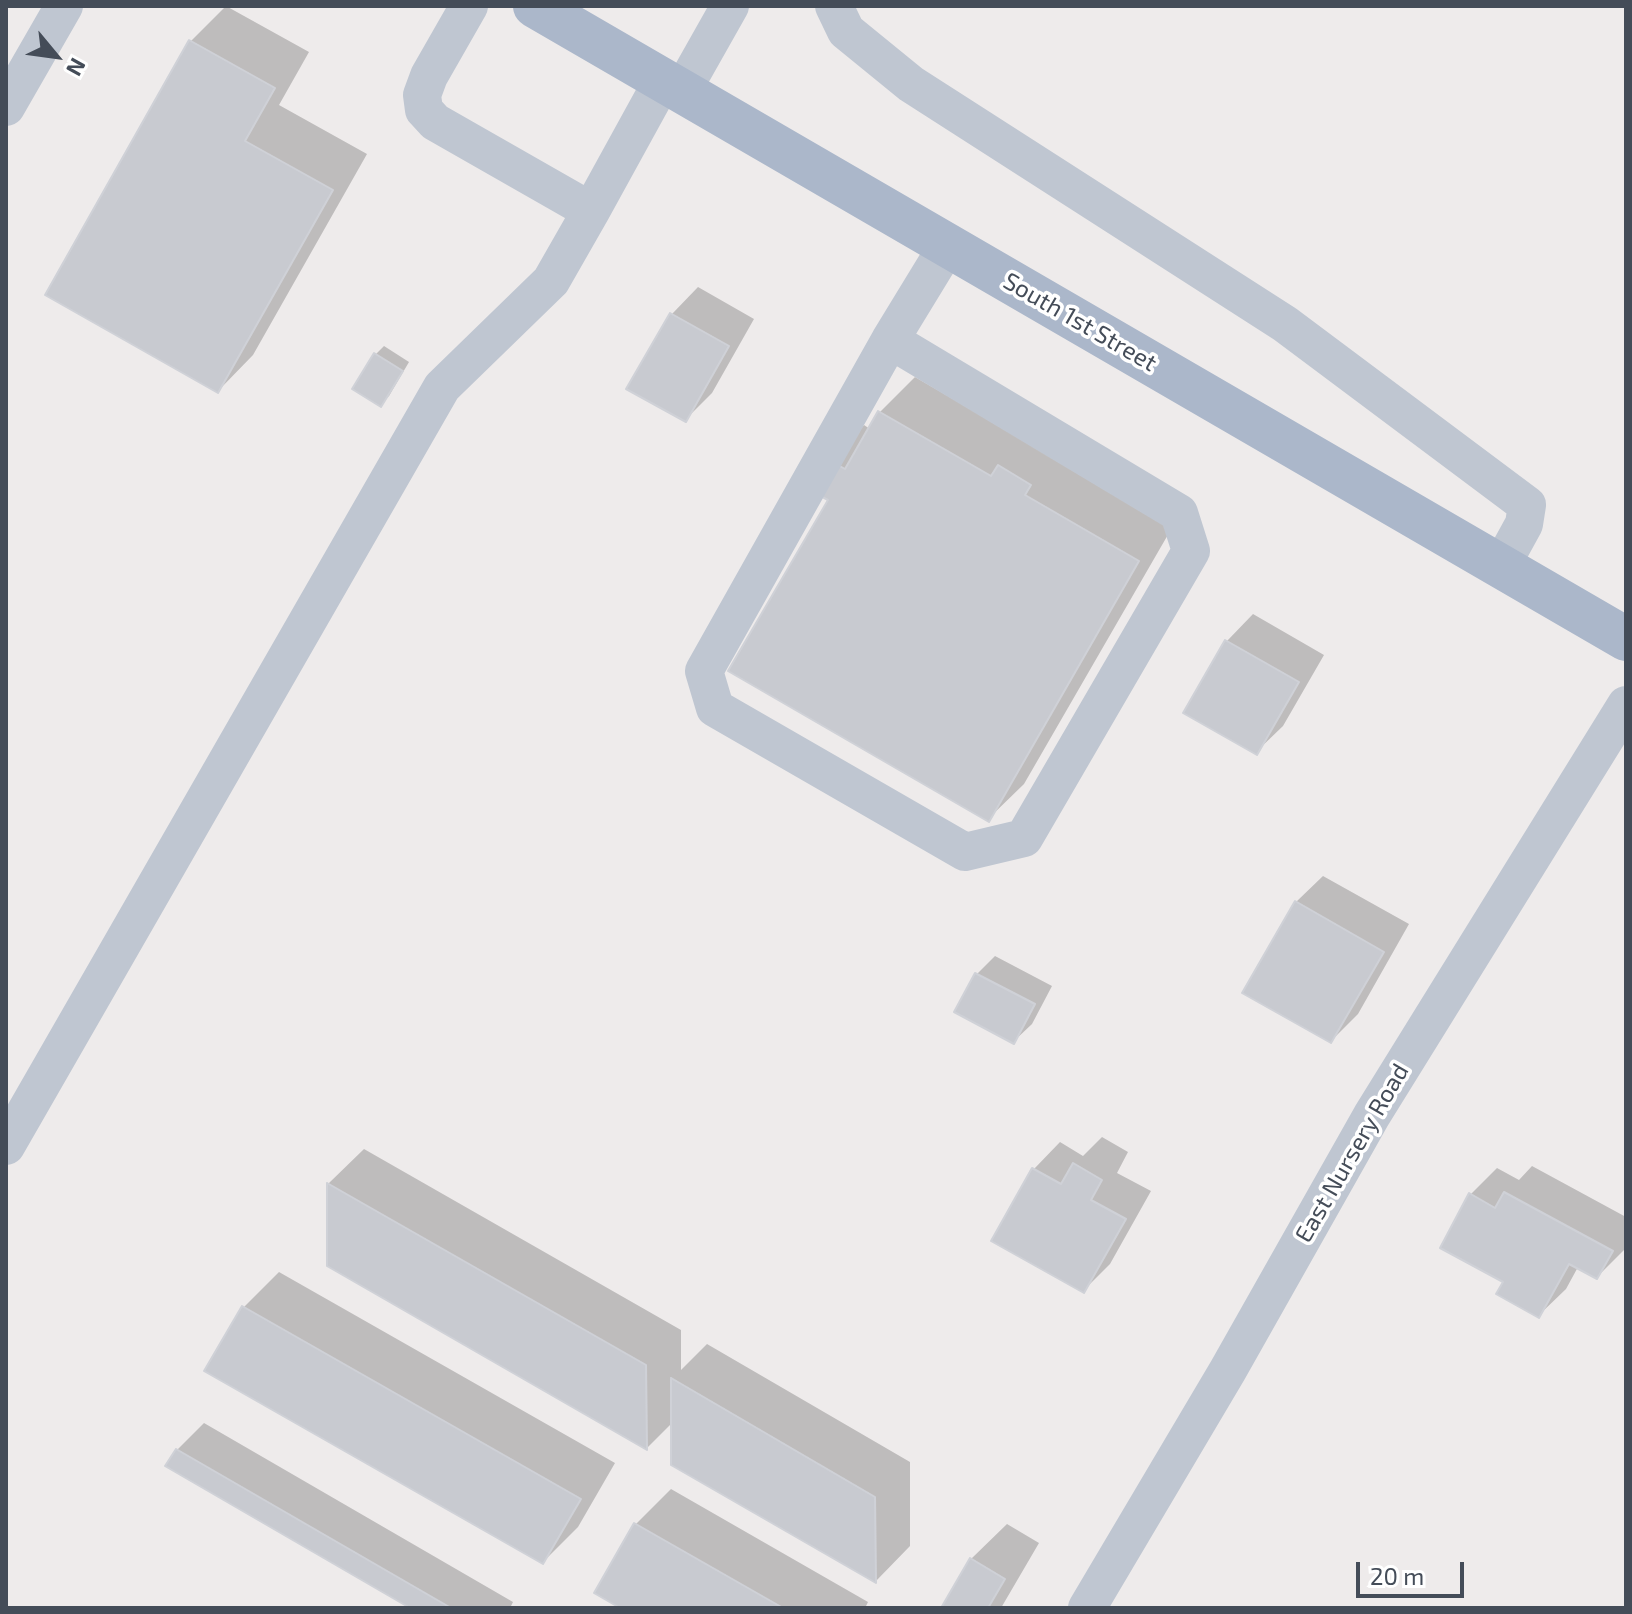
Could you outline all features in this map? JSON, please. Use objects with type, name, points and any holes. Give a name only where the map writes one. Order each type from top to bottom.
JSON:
[{"type":"main road","name":"South 1st Street","points":[[535,6],[1626,639]]},
{"type":"street","points":[[6,107],[64,6]]},
{"type":"street","points":[[469,6],[429,76],[422,95],[424,110],[435,122],[591,211]]},
{"type":"street","points":[[6,1146],[442,387],[551,281],[591,211],[672,86],[730,6]]},
{"type":"street","points":[[834,6],[846,31],[911,84],[1285,324],[1527,505],[1524,524],[1501,566]]},
{"type":"street","points":[[890,340],[1179,513],[1191,551],[1024,838],[965,852],[715,708],[704,671],[890,340],[948,245]]},
{"type":"street","name":"East Nursery Road","points":[[1087,1608],[1228,1370],[1372,1115],[1626,705]]},
{"type":"building","points":[[189,40],[275,88],[245,141],[333,190],[218,393],[45,295]]},
{"type":"building","points":[[670,313],[729,346],[686,422],[626,389]]},
{"type":"building","points":[[374,353],[403,371],[381,407],[352,389]]},
{"type":"building","points":[[878,411],[991,476],[998,465],[1031,485],[1025,495],[1139,561],[989,822],[728,671],[828,500],[809,490],[827,459],[845,469]]},
{"type":"building","points":[[1225,640],[1299,682],[1257,755],[1183,713]]},
{"type":"building","points":[[1295,901],[1384,952],[1331,1043],[1242,993]]},
{"type":"building","points":[[975,973],[1035,1004],[1014,1044],[954,1012]]},
{"type":"building","points":[[1073,1163],[1102,1180],[1091,1200],[1126,1219],[1084,1293],[991,1241],[1032,1168],[1061,1184]]},
{"type":"building","points":[[327,1183],[646,1365],[647,1450],[327,1266]]},
{"type":"building","points":[[1504,1192],[1613,1251],[1597,1279],[1569,1264],[1539,1318],[1496,1294],[1503,1282],[1440,1248],[1469,1193],[1495,1208]]},
{"type":"building","points":[[242,1306],[581,1499],[543,1564],[204,1371]]},
{"type":"building","points":[[671,1378],[875,1497],[876,1583],[671,1465]]},
{"type":"building","points":[[176,1449],[451,1608],[410,1608],[165,1466]]},
{"type":"building","points":[[634,1523],[783,1608],[620,1608],[594,1593]]},
{"type":"building","points":[[970,1558],[1005,1579],[988,1608],[941,1608]]}]
